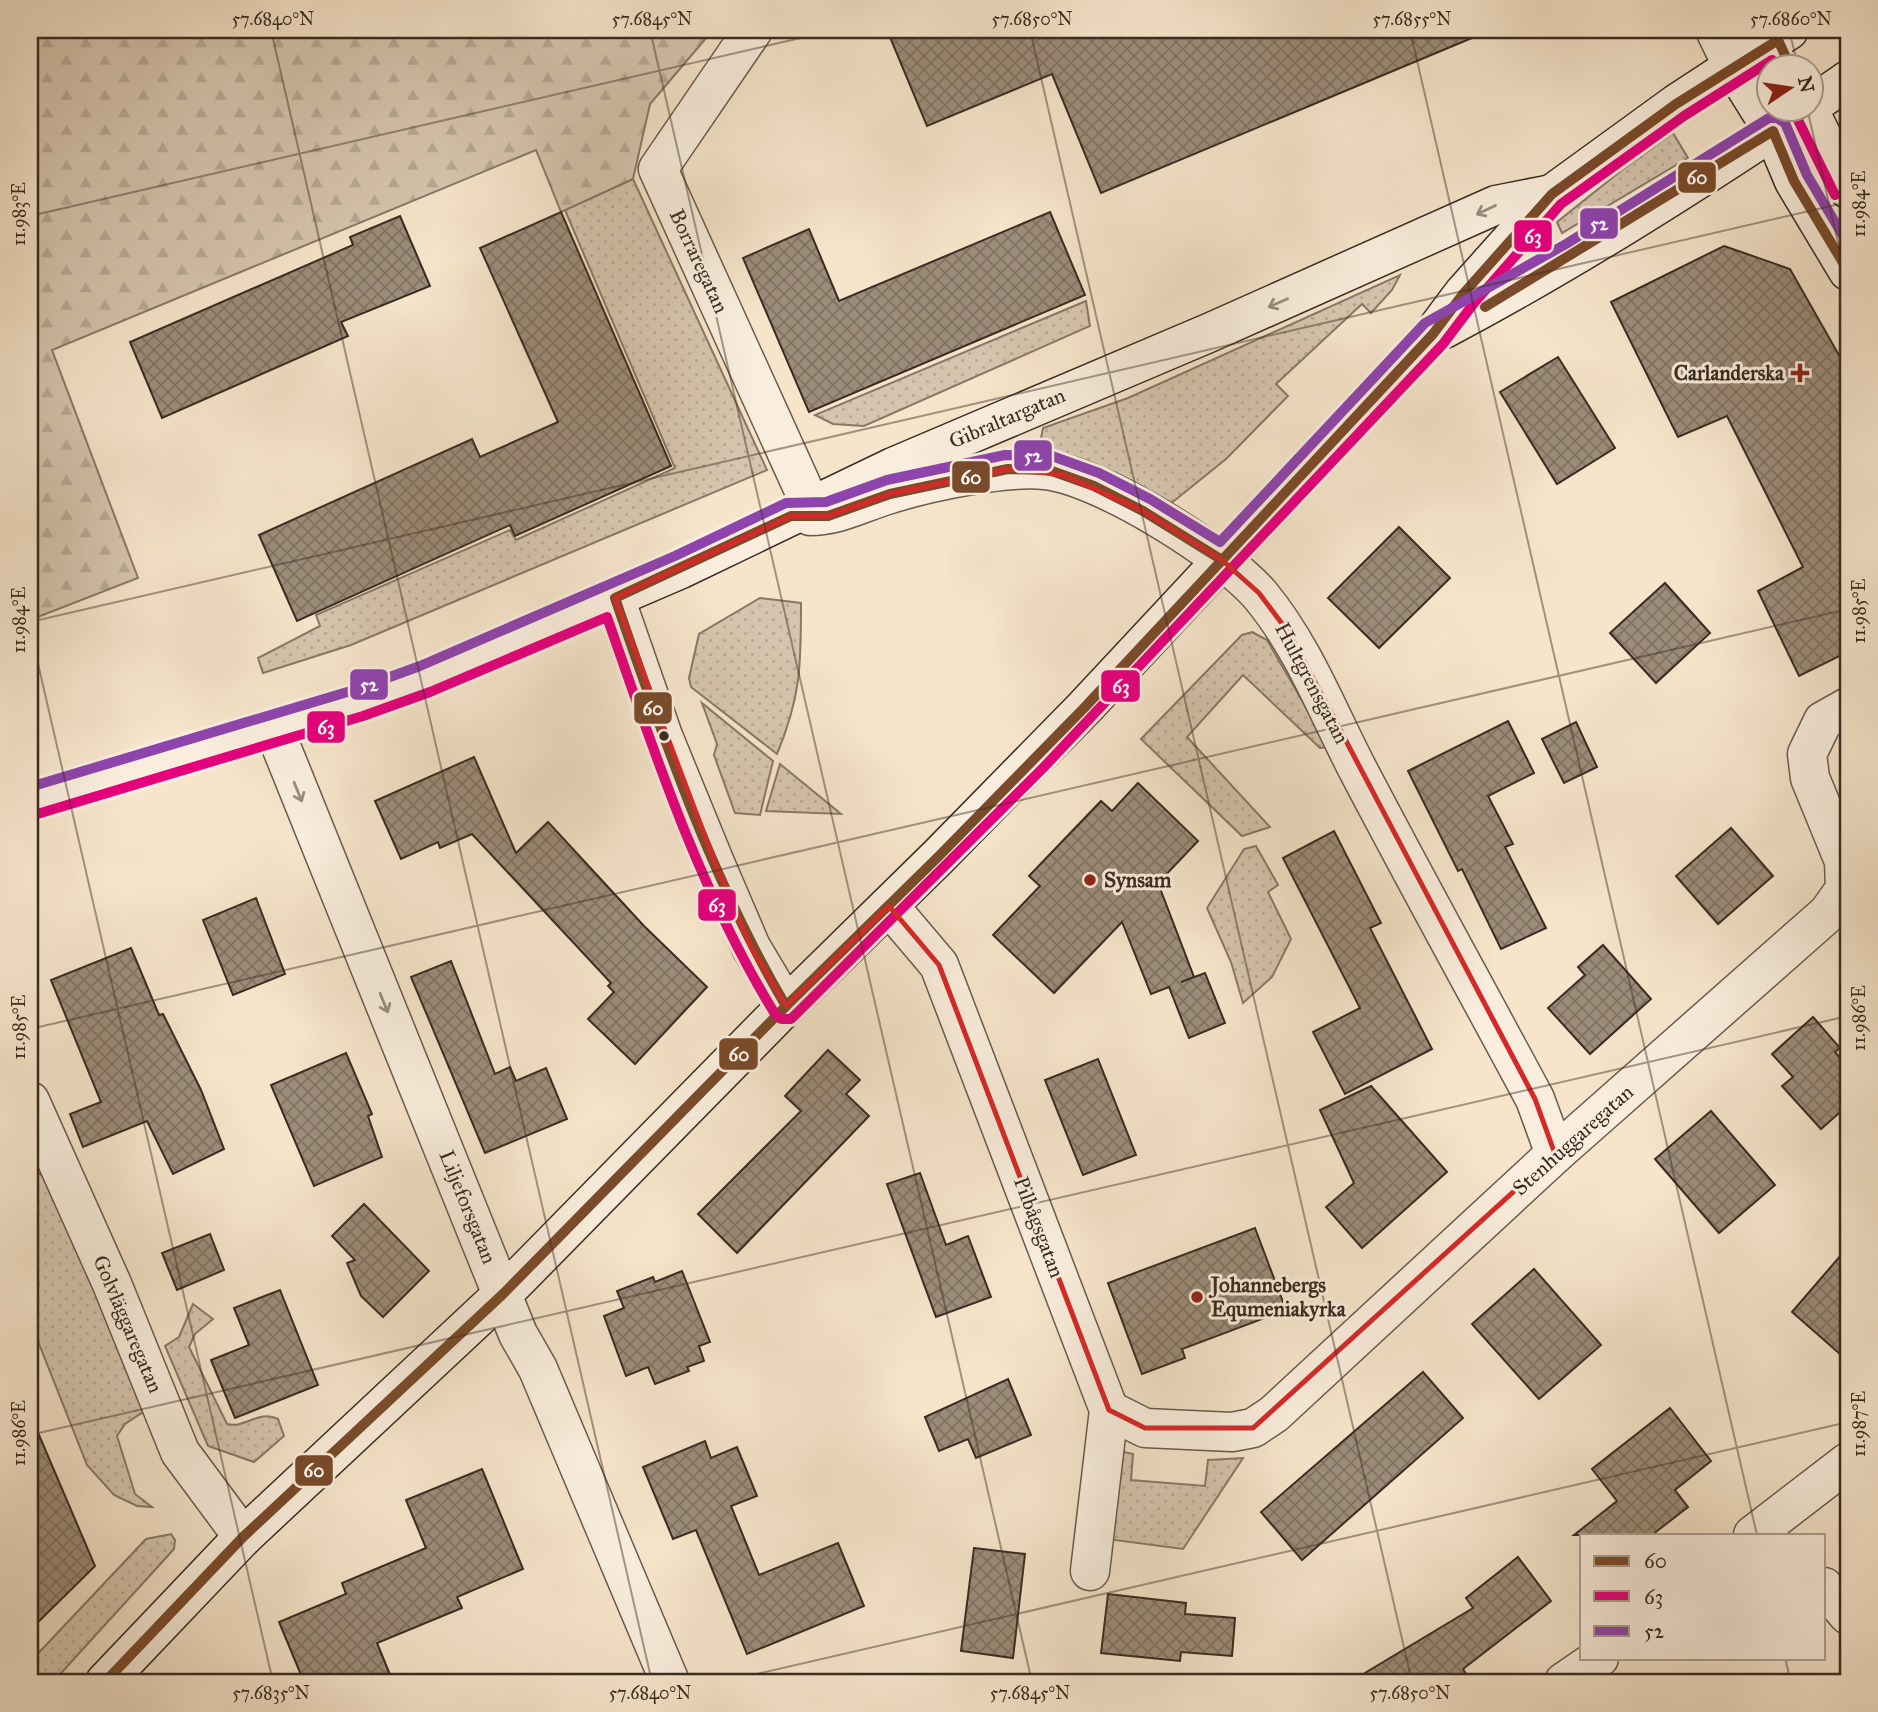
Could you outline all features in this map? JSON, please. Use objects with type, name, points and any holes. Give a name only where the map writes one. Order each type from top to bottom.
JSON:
[{"type":"street","name":"Borraregatan","points":[[753,30],[658,169],[801,511]]},
{"type":"street","points":[[1715,30],[1733,67],[1773,131],[1794,181],[1848,271]]},
{"type":"street","name":"Gibraltargatan","points":[[1433,334],[1463,294],[1552,194],[1733,67],[1782,41]]},
{"type":"street","points":[[1826,95],[1848,80]]},
{"type":"street","points":[[105,1682],[243,1536],[503,1294],[786,1006],[889,906],[1085,707],[1433,334],[1540,275],[1786,122]]},
{"type":"street","points":[[1816,122],[1848,189]]},
{"type":"street","name":"Gibraltargatan","points":[[30,802],[274,729],[425,679],[615,598],[801,511],[1496,205],[1552,194]]},
{"type":"street","name":"Hultgrensgatan","points":[[801,511],[828,516],[890,494],[1008,469],[1049,470],[1094,485],[1143,511],[1222,560],[1259,593],[1289,633],[1357,767],[1535,1099],[1555,1154]]},
{"type":"street","points":[[615,598],[663,736],[715,863],[751,947],[786,1006]]},
{"type":"street","name":"Stenhuggaregatan","points":[[1109,1410],[1145,1428],[1232,1432],[1252,1427],[1274,1414],[1555,1154],[1828,913],[1845,889],[1844,861],[1810,778],[1807,754],[1823,720],[1848,706]]},
{"type":"street","name":"Liljeforsgatan","points":[[274,729],[503,1294],[670,1682]]},
{"type":"street","name":"Pilbågsgatan","points":[[889,906],[939,965],[1109,1410],[1090,1571]]},
{"type":"street","name":"Golvläggaregatan","points":[[30,1101],[113,1284],[180,1452],[208,1493],[243,1536]]},
{"type":"street","points":[[1767,1531],[1848,1462]]},
{"type":"street","points":[[1826,1589],[1848,1615]]},
{"type":"street","points":[[1564,1682],[1596,1660]]},
{"type":"highlighted area","points":[[1008,469],[1064,475],[1143,511],[1222,560],[1259,593],[1289,633],[1535,1099],[1555,1154],[1253,1428],[1145,1428],[1109,1410],[939,965],[889,906],[786,1006],[751,947],[715,863],[615,598],[791,516],[828,516],[890,494]]},
{"type":"green space","points":[[30,30],[713,30],[650,104],[633,179],[561,212],[536,150],[52,350],[138,578],[30,620]]},
{"type":"green space","points":[[1673,133],[1688,158],[1562,233],[1557,222]]},
{"type":"green space","points":[[633,179],[767,470],[351,645],[263,673],[258,658],[320,626],[316,615],[510,530],[516,540],[675,468],[565,210]]},
{"type":"green space","points":[[1400,275],[1392,290],[1371,313],[1362,304],[1276,384],[1288,396],[1226,459],[1164,509],[1038,454],[1043,428],[1128,398]]},
{"type":"green space","points":[[1086,301],[1090,326],[864,426],[833,424],[815,415]]},
{"type":"green space","points":[[760,598],[801,603],[798,680],[791,715],[777,754],[691,687],[689,678],[699,634]]},
{"type":"green space","points":[[1252,632],[1267,640],[1329,747],[1320,748],[1243,675],[1187,737],[1270,827],[1242,836],[1141,739],[1242,635]]},
{"type":"green space","points":[[702,703],[773,761],[760,815],[735,813],[714,755],[717,744]]},
{"type":"green space","points":[[780,764],[841,814],[766,811]]},
{"type":"green space","points":[[1256,846],[1278,885],[1268,892],[1291,939],[1272,977],[1243,1003],[1231,962],[1207,908],[1244,849]]},
{"type":"green space","points":[[30,1168],[54,1183],[146,1410],[125,1424],[117,1436],[135,1494],[152,1507],[137,1506],[114,1495],[87,1465],[30,1321]]},
{"type":"green space","points":[[193,1304],[213,1319],[195,1334],[189,1347],[227,1424],[240,1424],[265,1416],[278,1419],[284,1436],[254,1462],[208,1446],[165,1346],[179,1337]]},
{"type":"green space","points":[[1120,1451],[1133,1454],[1131,1480],[1205,1486],[1208,1460],[1243,1458],[1183,1549],[1107,1539]]},
{"type":"green space","points":[[171,1534],[175,1540],[174,1549],[53,1682],[30,1682],[30,1662],[146,1539]]},
{"type":"building","points":[[887,30],[1491,30],[1101,193],[1052,74],[927,126]]},
{"type":"building","points":[[561,212],[671,466],[515,536],[510,525],[297,621],[259,535],[472,439],[480,457],[558,422],[480,248]]},
{"type":"building","points":[[1050,212],[1085,295],[809,412],[743,258],[809,229],[839,301]]},
{"type":"building","points":[[400,216],[430,286],[341,322],[348,336],[162,418],[130,342],[353,245],[350,237]]},
{"type":"building","points":[[1724,246],[1790,269],[1848,371],[1848,652],[1799,676],[1758,591],[1803,567],[1727,416],[1678,437],[1611,302]]},
{"type":"building","points":[[1558,357],[1615,448],[1557,484],[1500,392]]},
{"type":"building","points":[[1399,527],[1450,578],[1379,648],[1328,598]]},
{"type":"building","points":[[1665,583],[1710,633],[1656,683],[1610,633]]},
{"type":"building","points":[[1508,721],[1534,773],[1488,796],[1513,844],[1505,847],[1546,928],[1501,949],[1462,869],[1458,871],[1408,771]]},
{"type":"building","points":[[1576,722],[1597,767],[1564,783],[1542,739]]},
{"type":"building","points":[[474,757],[516,853],[548,822],[644,926],[707,987],[635,1064],[588,1019],[614,992],[608,986],[611,983],[472,834],[440,848],[438,842],[401,859],[375,801]]},
{"type":"building","points":[[1138,783],[1198,841],[1158,883],[1194,977],[1181,982],[1205,973],[1225,1023],[1189,1038],[1169,987],[1151,994],[1122,922],[1054,993],[993,935],[1040,886],[1029,876],[1101,801],[1112,811]]},
{"type":"building","points":[[1731,828],[1773,876],[1718,924],[1676,876]]},
{"type":"building","points":[[1334,831],[1381,923],[1370,928],[1432,1049],[1345,1094],[1313,1032],[1360,1008],[1283,858]]},
{"type":"building","points":[[256,898],[285,974],[233,995],[203,920]]},
{"type":"building","points":[[1603,945],[1651,999],[1590,1054],[1548,1008],[1585,975],[1578,967]]},
{"type":"building","points":[[131,948],[159,1015],[163,1014],[201,1090],[224,1149],[173,1174],[147,1121],[83,1147],[70,1114],[101,1102],[51,980]]},
{"type":"building","points":[[451,961],[495,1074],[510,1067],[516,1081],[546,1068],[567,1119],[485,1153],[411,977]]},
{"type":"building","points":[[1813,1017],[1840,1048],[1835,1052],[1848,1068],[1848,1105],[1821,1129],[1782,1086],[1793,1077],[1772,1054]]},
{"type":"building","points":[[828,1050],[860,1080],[846,1094],[869,1116],[737,1253],[698,1214],[801,1111],[785,1096]]},
{"type":"building","points":[[346,1053],[372,1114],[368,1116],[382,1157],[314,1186],[271,1085]]},
{"type":"building","points":[[1098,1059],[1136,1155],[1083,1175],[1045,1080]]},
{"type":"building","points":[[1371,1086],[1447,1172],[1362,1248],[1326,1207],[1354,1183],[1320,1110]]},
{"type":"building","points":[[1711,1111],[1775,1185],[1719,1233],[1655,1159]]},
{"type":"building","points":[[920,1173],[946,1245],[968,1236],[991,1297],[936,1317],[887,1184]]},
{"type":"building","points":[[364,1204],[429,1271],[383,1317],[361,1296],[347,1263],[355,1260],[332,1236]]},
{"type":"building","name":"Johannebergs Equmeniakyrka","points":[[1255,1228],[1286,1310],[1182,1349],[1185,1358],[1142,1374],[1108,1283]]},
{"type":"building","points":[[210,1234],[224,1270],[177,1290],[162,1253]]},
{"type":"building","points":[[1848,1247],[1848,1361],[1792,1312]]},
{"type":"building","points":[[1534,1269],[1601,1345],[1539,1399],[1472,1324]]},
{"type":"building","points":[[682,1271],[710,1342],[699,1346],[704,1361],[687,1367],[689,1371],[655,1384],[648,1367],[626,1376],[604,1316],[624,1308],[617,1291],[653,1277],[655,1282]]},
{"type":"building","points":[[280,1290],[318,1385],[235,1418],[211,1360],[249,1345],[234,1308]]},
{"type":"building","points":[[1423,1372],[1463,1418],[1302,1560],[1261,1512]]},
{"type":"building","points":[[1008,1379],[1031,1435],[976,1458],[968,1439],[939,1451],[925,1417]]},
{"type":"building","points":[[1670,1408],[1711,1461],[1675,1490],[1688,1507],[1653,1534],[1574,1535],[1617,1501],[1592,1469]]},
{"type":"building","points":[[30,1414],[95,1566],[30,1630]]},
{"type":"building","points":[[705,1441],[711,1458],[737,1447],[757,1496],[731,1506],[759,1575],[838,1543],[864,1606],[747,1654],[696,1530],[673,1539],[643,1467]]},
{"type":"building","points":[[482,1469],[523,1569],[457,1597],[462,1608],[377,1643],[393,1682],[304,1682],[279,1622],[346,1594],[342,1583],[426,1548],[406,1500]]},
{"type":"building","points":[[974,1548],[1025,1554],[1013,1658],[961,1651]]},
{"type":"building","points":[[1518,1557],[1551,1601],[1463,1669],[1471,1682],[1350,1682],[1473,1608],[1466,1598]]},
{"type":"building","points":[[1108,1594],[1186,1603],[1185,1614],[1235,1618],[1232,1656],[1181,1652],[1180,1661],[1101,1653]]},
{"type":"transit line","name":"60","points":[[1759,52],[1778,40],[1784,52]]},
{"type":"transit line","name":"60","points":[[105,1682],[243,1537],[503,1294],[1085,707],[1433,334],[1463,294],[1552,194],[1676,104],[1756,54]]},
{"type":"transit line","name":"63","points":[[34,815],[363,716],[430,692],[607,617],[680,820],[701,870],[748,967],[775,1014],[781,1019],[791,1019],[1043,768],[1443,344],[1474,303],[1561,204],[1684,116],[1756,70]]},
{"type":"transit line","name":"52","points":[[30,787],[354,690],[420,666],[675,556],[786,503],[826,502],[887,480],[1005,455],[1052,456],[1099,473],[1150,499],[1220,542],[1425,323],[1566,244],[1769,118],[1777,118],[1785,123],[1807,175],[1848,244]]},
{"type":"transit line","name":"63","points":[[1799,122],[1835,195]]},
{"type":"transit line","name":"60","points":[[1485,307],[1773,131],[1794,181],[1848,271]]},
{"type":"transit line","name":"60","points":[[786,1006],[734,908],[690,806],[615,598],[791,516],[828,516],[890,494],[1008,469],[1049,470],[1094,486],[1143,511],[1222,560]]},
{"type":"place","name":"Carlanderska","points":[[1800,373]]},
{"type":"place","name":"Synsam","points":[[1090,880]]},
{"type":"place","name":"Johannebergs Equmeniakyrka","points":[[1197,1297]]}]
